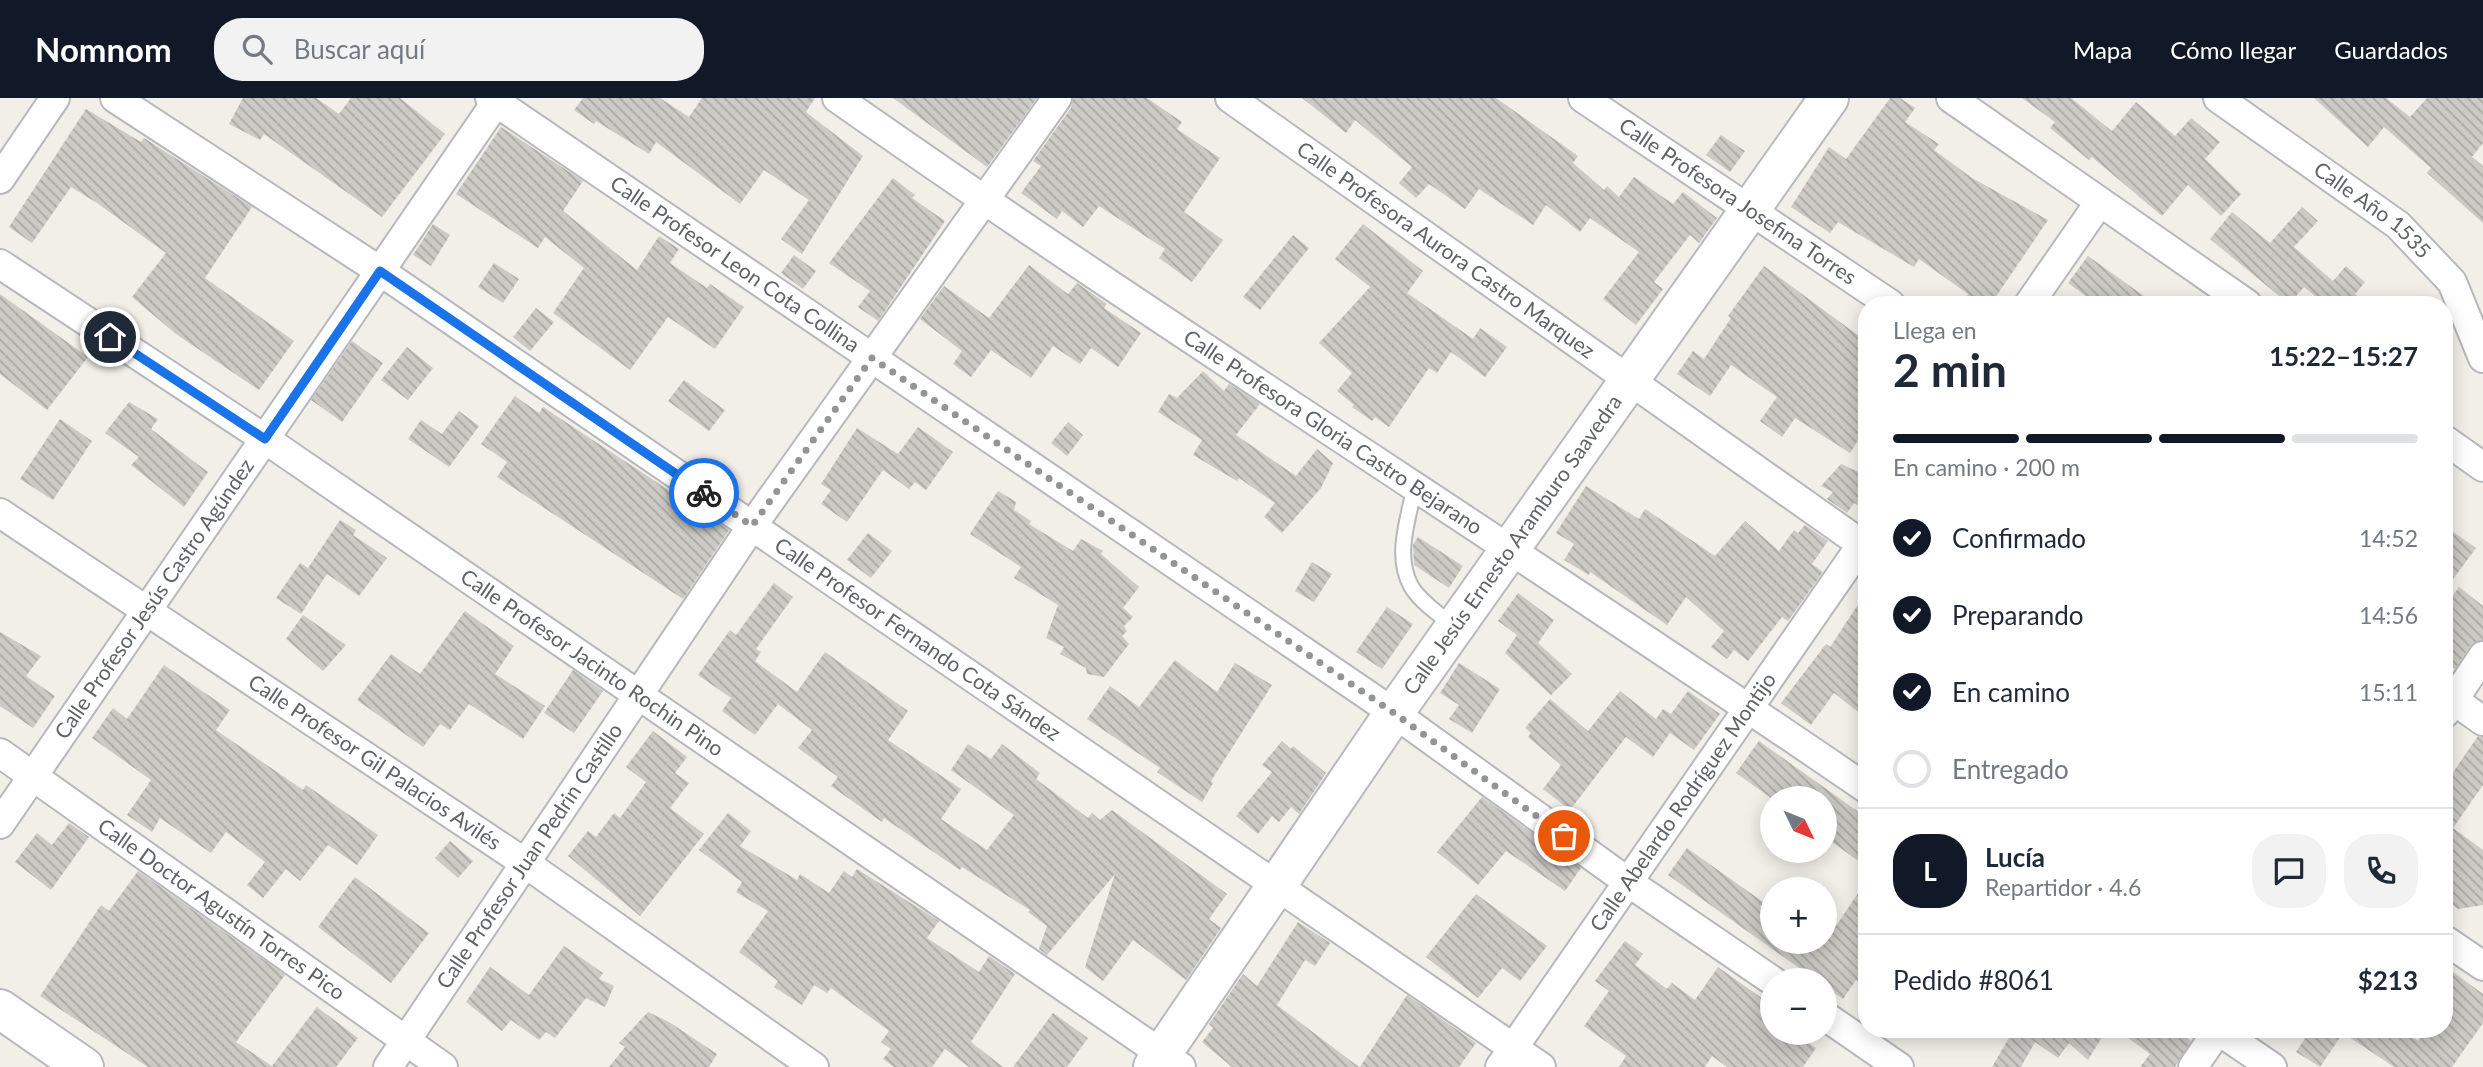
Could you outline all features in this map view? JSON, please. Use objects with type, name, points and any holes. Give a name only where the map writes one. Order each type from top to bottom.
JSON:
[{"type":"street","points":[[0,179],[55,98]]},
{"type":"street","name":"Calle Profesor Fernando Cota Sández","points":[[115,98],[380,271],[1277,884],[1506,1057],[1541,1067]]},
{"type":"street","name":"Calle Profesora Gloria Castro Bejarano","points":[[837,98],[983,201],[1511,548],[1858,783]]},
{"type":"street","name":"Calle Profesor Juan Pedrin Castillo","points":[[388,1067],[752,526],[1057,98]]},
{"type":"street","name":"Calle Profesora Aurora Castro Marquez","points":[[1230,98],[1858,537]]},
{"type":"street","name":"Calle Profesora Josefina Torres","points":[[1583,98],[1878,296]]},
{"type":"street","name":"Calle Jesús Ernesto Aramburo Saavedra","points":[[1165,1062],[1277,884],[1394,713],[1829,98]]},
{"type":"street","points":[[1951,98],[2235,296]]},
{"type":"street","name":"Calle Año 1535","points":[[2218,98],[2398,225],[2452,282],[2483,358]]},
{"type":"street","name":"Calle Profesor Jesús Castro Agúndez","points":[[0,824],[495,99]]},
{"type":"street","name":"Calle Profesor Leon Cota Collina","points":[[495,99],[1394,713],[1628,882],[1760,972]]},
{"type":"street","points":[[2035,296],[2099,203]]},
{"type":"street","name":"Calle Profesor Jacinto Rochin Pino","points":[[0,264],[265,439],[639,694],[1165,1062]]},
{"type":"street","points":[[2453,446],[2483,467]]},
{"type":"street","name":"Calle Profesor Gil Palacios Avilés","points":[[0,513],[525,863],[814,1067]]},
{"type":"street","name":"Calle Abelardo Rodríguez Montijo","points":[[1506,1057],[1858,554]]},
{"type":"street","points":[[2453,695],[2483,656]]},
{"type":"street","points":[[2453,705],[2483,720]]},
{"type":"street","name":"Calle Doctor Agustín Torres Pico","points":[[0,753],[443,1067]]},
{"type":"street","points":[[2453,945],[2483,966]]},
{"type":"street","points":[[0,1009],[84,1067]]},
{"type":"street","points":[[1837,1024],[1899,1067]]},
{"type":"street","points":[[2193,1067],[2212,1038]]},
{"type":"street","points":[[2231,1038],[2272,1067]]},
{"type":"lane","points":[[1415,485],[1402,551],[1411,586],[1455,628]]},
{"type":"building","points":[[243,98],[316,98],[339,114],[351,98],[400,98],[445,134],[382,217],[264,134],[260,140],[229,124]]},
{"type":"building","points":[[583,98],[660,98],[689,117],[702,98],[815,98],[806,112],[863,156],[802,254],[781,239],[809,200],[764,170],[740,204],[656,142],[649,154],[596,121],[594,124],[574,110]]},
{"type":"building","points":[[893,98],[1037,98],[987,167]]},
{"type":"building","points":[[1073,98],[1147,98],[1182,122],[1177,129],[1220,158],[1184,212],[1223,240],[1192,282],[1159,258],[1165,249],[1099,206],[1083,227],[1062,211],[1057,219],[1021,193],[1041,166],[1033,161],[1071,108]]},
{"type":"building","points":[[1302,98],[1496,98],[1578,156],[1573,163],[1604,190],[1607,186],[1619,197],[1634,177],[1673,204],[1683,192],[1717,218],[1699,243],[1690,235],[1654,282],[1663,289],[1636,325],[1603,299],[1639,252],[1590,218],[1580,232],[1546,205],[1533,225],[1479,189],[1465,209],[1429,184],[1416,198],[1399,183],[1412,167],[1355,120],[1346,133]]},
{"type":"building","points":[[1890,98],[1900,98],[1915,108],[1905,122],[1939,144],[1934,150],[1972,178],[2048,220],[1996,296],[1966,296],[1968,294],[1919,259],[1914,267],[1838,222],[1830,233],[1791,207],[1829,147],[1846,159]]},
{"type":"building","points":[[2022,98],[2071,98],[2112,131],[2136,102],[2175,136],[2191,118],[2220,142],[2205,159],[2241,194],[2221,216],[2188,185],[2162,216],[2092,157],[2089,160],[2050,128],[2055,122]]},
{"type":"building","points":[[2314,98],[2386,98],[2410,117],[2427,98],[2483,98],[2483,143],[2472,157],[2483,166],[2483,223],[2427,173],[2431,168],[2384,127],[2368,147]]},
{"type":"building","points":[[86,109],[141,142],[144,138],[252,207],[205,278],[294,341],[259,390],[176,334],[132,297],[166,253],[97,203],[71,187],[32,243],[9,227]]},
{"type":"building","points":[[501,127],[583,181],[563,211],[637,270],[659,236],[679,249],[670,263],[707,288],[710,284],[744,307],[715,349],[668,317],[630,370],[553,313],[584,268],[545,237],[538,248],[456,194]]},
{"type":"building","points":[[1721,135],[1745,151],[1730,172],[1706,155]]},
{"type":"building","points":[[893,178],[915,195],[912,198],[945,221],[878,321],[858,307],[870,291],[829,263]]},
{"type":"building","points":[[2302,207],[2318,221],[2294,247],[2333,281],[2346,266],[2365,282],[2355,294],[2357,296],[2315,296],[2304,287],[2296,296],[2279,296],[2210,239],[2232,212],[2270,243]]},
{"type":"building","points":[[433,224],[450,235],[431,266],[413,255]]},
{"type":"building","points":[[1363,224],[1423,271],[1407,293],[1473,339],[1480,328],[1507,347],[1485,377],[1451,352],[1437,373],[1429,368],[1389,427],[1375,417],[1372,421],[1352,407],[1354,405],[1337,391],[1352,373],[1319,343],[1370,287],[1335,259]]},
{"type":"building","points":[[1293,235],[1309,248],[1260,310],[1243,297]]},
{"type":"building","points":[[794,255],[816,271],[803,289],[781,273]]},
{"type":"building","points":[[2088,256],[2144,296],[2086,296],[2068,283]]},
{"type":"building","points":[[494,263],[519,279],[503,303],[478,287]]},
{"type":"building","points":[[1029,265],[1068,294],[1077,283],[1107,304],[1104,308],[1141,333],[1118,367],[1091,348],[1080,364],[1053,346],[1031,378],[991,350],[971,377],[953,364],[962,351],[920,319],[944,286],[989,318]]},
{"type":"building","points":[[1764,266],[1858,335],[1858,440],[1850,453],[1795,418],[1782,437],[1760,421],[1777,397],[1731,365],[1710,396],[1677,374],[1693,351],[1704,359],[1731,318],[1728,316]]},
{"type":"building","points":[[0,294],[88,357],[47,410],[0,374]]},
{"type":"building","points":[[536,308],[554,322],[530,351],[513,337]]},
{"type":"building","points":[[352,341],[383,363],[342,422],[311,400]]},
{"type":"building","points":[[407,347],[433,368],[408,400],[381,380]]},
{"type":"building","points":[[1203,371],[1224,391],[1229,384],[1260,404],[1236,435],[1296,476],[1317,449],[1333,463],[1321,488],[1282,533],[1264,517],[1275,503],[1239,478],[1237,481],[1193,455],[1202,440],[1158,412],[1169,394],[1177,398]]},
{"type":"building","points":[[684,380],[725,410],[709,431],[668,401]]},
{"type":"building","points":[[515,396],[539,413],[543,407],[729,530],[683,599],[497,477],[507,462],[481,444]]},
{"type":"building","points":[[129,402],[158,419],[151,429],[208,472],[184,507],[131,465],[139,457],[105,433]]},
{"type":"building","points":[[459,411],[479,426],[449,467],[408,439],[421,420],[442,434]]},
{"type":"building","points":[[60,419],[92,441],[53,500],[20,479]]},
{"type":"building","points":[[1068,422],[1083,435],[1067,456],[1051,443]]},
{"type":"building","points":[[918,427],[953,452],[926,490],[915,482],[909,489],[883,470],[847,522],[821,504],[831,490],[821,484],[857,428],[898,454]]},
{"type":"building","points":[[1841,464],[1858,472],[1858,505],[1854,503],[1847,513],[1827,499],[1833,492],[1821,486]]},
{"type":"building","points":[[1586,486],[1639,519],[1645,509],[1715,556],[1745,521],[1779,551],[1794,530],[1798,533],[1805,525],[1828,541],[1812,564],[1823,572],[1788,621],[1782,617],[1748,661],[1734,650],[1727,659],[1711,647],[1724,631],[1686,597],[1667,625],[1590,572],[1589,575],[1564,560],[1574,544],[1556,533]]},
{"type":"building","points":[[998,491],[1016,502],[1014,510],[1031,521],[1029,524],[1073,551],[1081,539],[1103,551],[1101,554],[1139,587],[1123,608],[1133,617],[1124,626],[1127,631],[1122,636],[1129,644],[1104,677],[1087,674],[1086,668],[1060,654],[1064,647],[1046,638],[1058,605],[1014,578],[1021,567],[970,534]]},
{"type":"building","points":[[340,520],[356,530],[353,535],[387,558],[359,596],[327,574],[301,614],[276,598],[300,563],[308,568]]},
{"type":"building","points":[[2453,532],[2476,548],[2453,579]]},
{"type":"building","points":[[868,533],[892,551],[871,578],[847,560]]},
{"type":"building","points":[[1418,537],[1463,566],[1449,588],[1414,565],[1413,545]]},
{"type":"building","points":[[1312,562],[1332,574],[1314,602],[1295,591]]},
{"type":"building","points":[[774,583],[793,597],[756,649],[761,652],[755,661],[797,692],[825,652],[908,711],[888,740],[961,789],[941,819],[987,850],[1014,815],[951,770],[968,744],[991,759],[1002,744],[1040,773],[1036,779],[1088,818],[1092,813],[1100,820],[1112,810],[1227,894],[1209,919],[1221,928],[1186,980],[1133,940],[1103,981],[1085,967],[1115,874],[1047,955],[1039,949],[1047,926],[1028,912],[1030,910],[962,867],[960,870],[884,818],[882,822],[831,786],[838,777],[798,748],[812,730],[778,704],[755,735],[722,711],[731,698],[698,675],[730,630],[736,635]]},
{"type":"building","points":[[2459,587],[2483,606],[2483,640],[2470,646],[2455,669],[2453,668],[2453,595]]},
{"type":"building","points":[[1518,593],[1554,620],[1538,643],[1572,674],[1551,695],[1505,653],[1517,635],[1498,621]]},
{"type":"building","points":[[1858,605],[1858,712],[1834,693],[1811,725],[1781,703],[1826,644],[1830,647]]},
{"type":"building","points":[[1387,607],[1413,624],[1382,669],[1356,652]]},
{"type":"building","points":[[465,611],[514,646],[495,674],[545,706],[523,739],[469,704],[450,730],[440,724],[423,747],[357,700],[391,654],[420,674]]},
{"type":"building","points":[[303,615],[346,645],[323,671],[286,639]]},
{"type":"building","points":[[0,632],[41,656],[26,676],[55,696],[33,728],[0,706]]},
{"type":"building","points":[[1175,660],[1217,692],[1235,663],[1272,685],[1211,781],[1213,783],[1202,802],[1157,772],[1160,768],[1087,719],[1110,686],[1139,707]]},
{"type":"building","points":[[1459,663],[1500,689],[1472,733],[1449,719],[1459,705],[1440,693]]},
{"type":"building","points":[[164,665],[230,710],[216,730],[303,790],[306,785],[378,835],[357,865],[328,845],[300,881],[286,869],[263,898],[247,885],[265,862],[226,832],[211,853],[160,818],[152,832],[127,815],[151,780],[92,738],[113,708],[127,719]]},
{"type":"building","points":[[573,670],[603,691],[574,733],[544,713]]},
{"type":"building","points":[[1620,691],[1656,719],[1663,709],[1671,714],[1688,691],[1720,714],[1694,750],[1670,733],[1653,757],[1626,737],[1570,810],[1543,789],[1561,765],[1528,737],[1531,733],[1525,728],[1550,699],[1588,731]]},
{"type":"building","points":[[653,731],[687,757],[675,773],[689,783],[670,808],[704,834],[640,916],[568,856],[588,831],[596,837],[614,813],[620,818],[646,782],[626,767]]},
{"type":"building","points":[[2478,736],[2483,737],[2483,785],[2453,828],[2453,772]]},
{"type":"building","points":[[1282,741],[1291,749],[1293,746],[1326,773],[1299,814],[1291,807],[1279,822],[1272,816],[1258,834],[1236,816],[1272,772],[1262,765]]},
{"type":"building","points":[[1759,741],[1822,786],[1760,786],[1760,790],[1736,773]]},
{"type":"building","points":[[1482,797],[1581,868],[1565,891],[1506,851],[1478,885],[1437,852]]},
{"type":"building","points":[[1838,797],[1858,812],[1858,861],[1838,846]]},
{"type":"building","points":[[728,813],[751,831],[740,846],[797,880],[800,874],[829,893],[844,871],[852,877],[857,869],[939,921],[927,938],[979,972],[989,956],[1015,974],[971,1042],[1003,1067],[969,1067],[945,1049],[932,1067],[894,1067],[883,1059],[891,1049],[881,1042],[889,1031],[831,988],[827,993],[814,985],[802,1005],[774,987],[778,981],[739,952],[768,911],[736,892],[742,882],[699,850]]},
{"type":"building","points":[[69,823],[89,837],[51,890],[15,862],[37,833],[52,845]]},
{"type":"building","points":[[2453,828],[2483,850],[2483,905],[2458,909],[2453,905]]},
{"type":"building","points":[[450,841],[473,861],[458,878],[435,858]]},
{"type":"building","points":[[1687,848],[1760,900],[1760,940],[1668,875]]},
{"type":"building","points":[[138,871],[285,975],[236,1042],[272,1066],[317,1007],[358,1038],[336,1067],[148,1067],[40,996],[101,905],[109,911]]},
{"type":"building","points":[[355,877],[429,933],[391,983],[318,927]]},
{"type":"building","points":[[1858,893],[1858,981],[1856,980],[1843,999],[1837,995],[1837,968],[1799,968],[1779,954],[1837,954],[1837,924]]},
{"type":"building","points":[[1476,894],[1547,946],[1520,981],[1502,968],[1478,998],[1426,957]]},
{"type":"building","points":[[1298,922],[1330,943],[1315,966],[1305,960],[1277,1005],[1359,1067],[1232,1067],[1202,1042],[1213,1028],[1209,1024],[1243,974],[1257,986]]},
{"type":"building","points":[[1625,941],[1643,954],[1635,965],[1667,989],[1672,983],[1695,1000],[1718,967],[1760,997],[1760,1045],[1812,1045],[1816,1048],[1803,1067],[1727,1067],[1712,1056],[1705,1067],[1619,1067],[1626,1056],[1584,1026],[1609,991],[1595,981]]},
{"type":"building","points":[[564,946],[603,973],[599,979],[614,986],[605,1007],[586,998],[555,1038],[546,1032],[539,1040],[511,1020],[502,1031],[466,1002],[490,967],[529,995]]},
{"type":"building","points":[[2453,972],[2483,994],[2483,1023],[2452,1067],[2394,1067],[2350,1038],[2414,1038],[2418,1041],[2420,1038],[2453,1038]]},
{"type":"building","points":[[1407,995],[1476,1043],[1459,1067],[1360,1067]]},
{"type":"building","points":[[648,1012],[669,1022],[717,1054],[709,1067],[609,1067],[625,1047],[619,1043]]},
{"type":"building","points":[[1053,1013],[1088,1038],[1067,1067],[1013,1067]]},
{"type":"building","points":[[2009,1038],[2101,1038],[2088,1060],[2069,1043],[2058,1058],[2035,1042],[2021,1067],[1992,1067]]},
{"type":"building","points":[[2128,1038],[2187,1038],[2191,1041],[2175,1067],[2140,1067],[2150,1054]]},
{"type":"building","points":[[2305,1038],[2340,1038],[2320,1067],[2296,1052]]},
{"type":"way so far","points":[[704,493],[752,526],[872,358],[1394,713],[1564,836]]},
{"type":"route","points":[[110,337],[265,439],[380,271],[704,493]]}]
